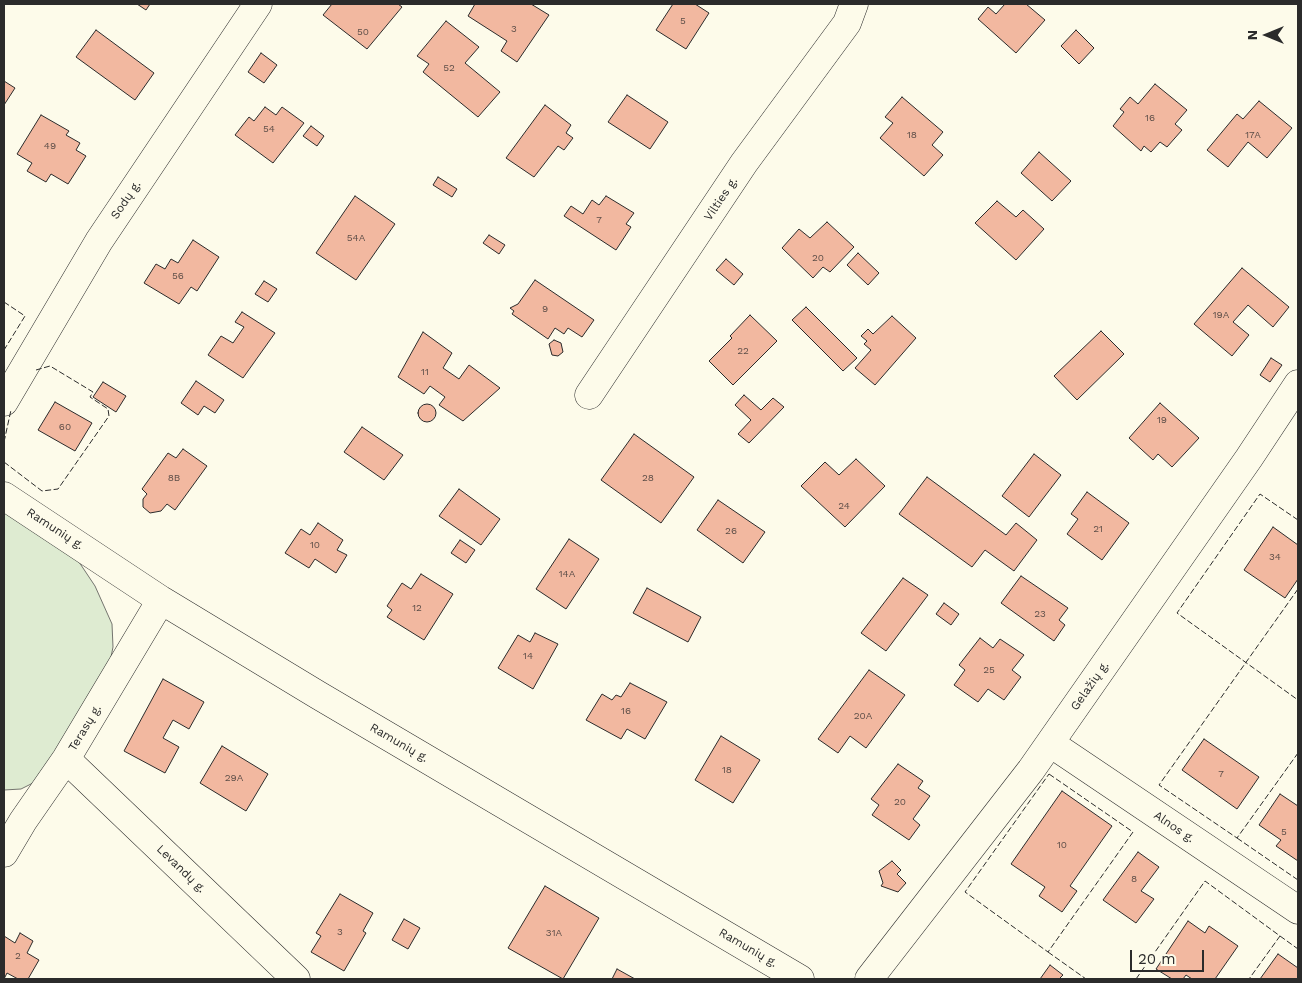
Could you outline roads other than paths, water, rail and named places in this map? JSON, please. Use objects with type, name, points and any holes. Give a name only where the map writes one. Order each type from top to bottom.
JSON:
[{"type":"street","name":"Sodų g.","points":[[4,402],[99,240],[258,4]]},
{"type":"street","name":"Vilties g.","points":[[588,395],[744,163],[847,24],[854,4]]},
{"type":"street","name":"Gelažių g.","points":[[869,979],[1031,770],[1249,458],[1298,384]]},
{"type":"street","name":"Ramunių g.","points":[[4,496],[161,600],[326,700],[800,979]]},
{"type":"street","name":"Terasų g.","points":[[4,852],[66,759],[161,600]]},
{"type":"street","name":"Alnos g.","points":[[1050,743],[1298,910]]},
{"type":"street","name":"Levandų g.","points":[[66,759],[296,979]]}]
